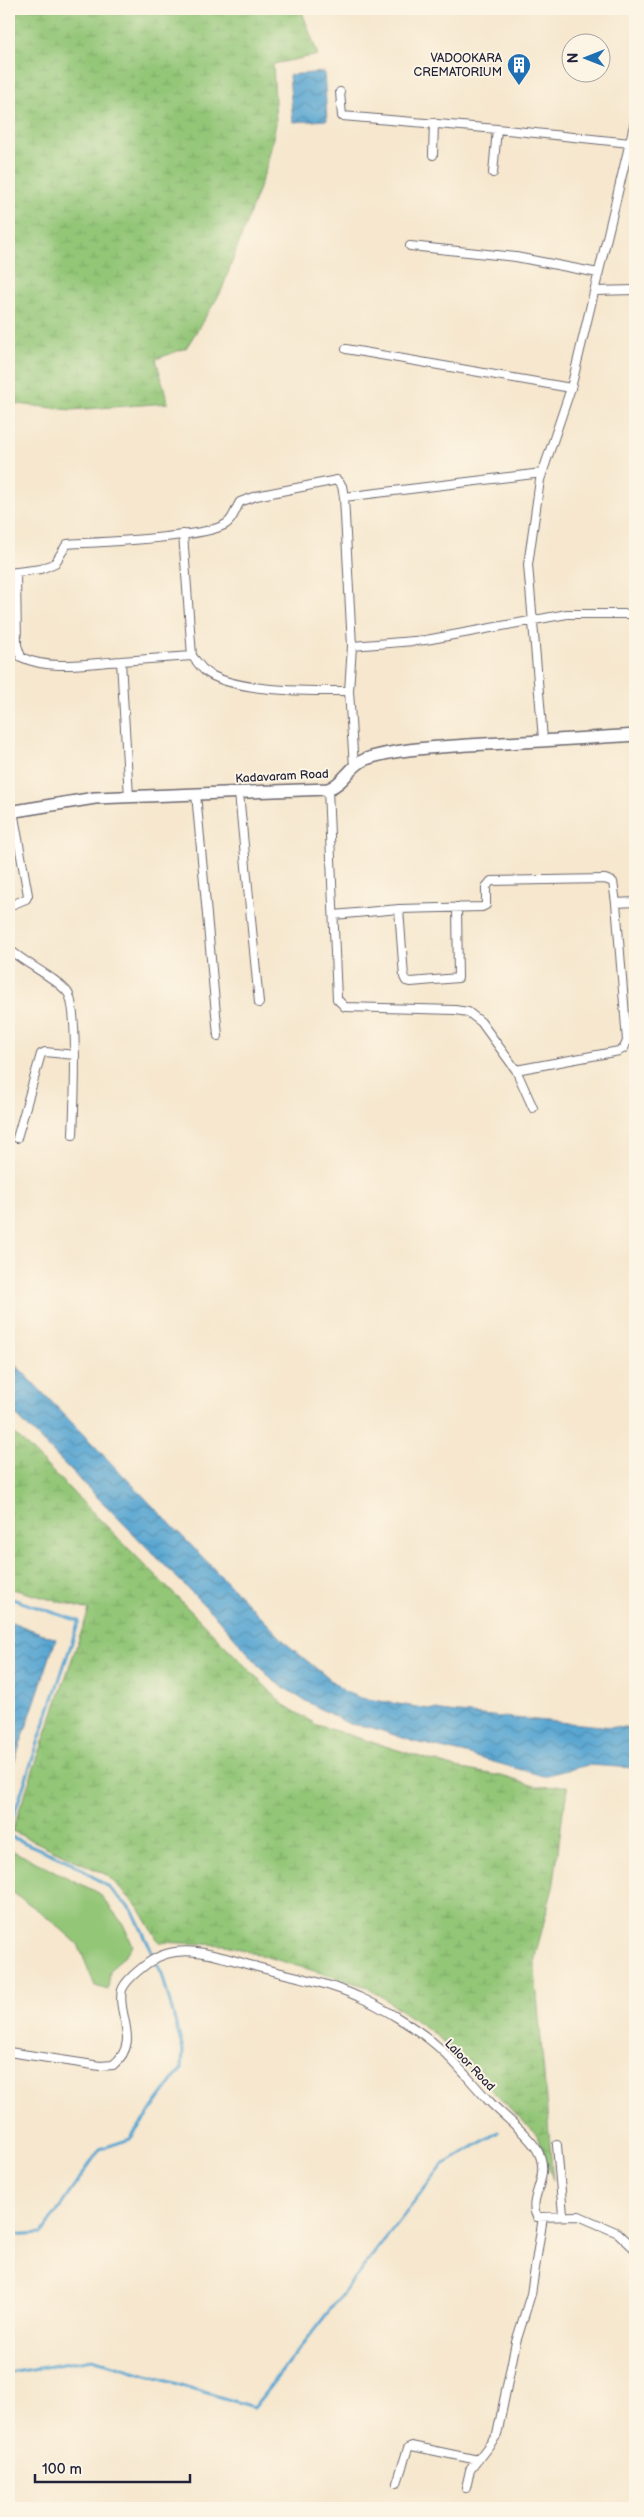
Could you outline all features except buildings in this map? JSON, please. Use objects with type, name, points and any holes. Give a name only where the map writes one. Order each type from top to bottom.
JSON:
[{"type":"main road","name":"Kadavaram Road","points":[[11,812],[95,798],[328,789],[335,787],[354,767],[364,760],[376,756],[436,747],[543,739],[635,735]]},
{"type":"street","points":[[340,92],[342,116],[434,123],[630,143]]},
{"type":"street","points":[[543,739],[531,620],[528,565],[542,473],[571,388],[635,121]]},
{"type":"street","points":[[433,155],[434,123]]},
{"type":"street","points":[[493,173],[497,129]]},
{"type":"street","points":[[410,246],[516,257],[598,273]]},
{"type":"street","points":[[595,291],[635,290]]},
{"type":"street","points":[[346,349],[571,388]]},
{"type":"street","points":[[344,497],[542,473]]},
{"type":"street","points":[[192,656],[52,664],[33,662],[21,657],[17,645],[12,573],[41,569],[55,563],[66,544],[183,534],[221,527],[232,518],[240,502],[256,496],[337,480],[342,486],[344,497],[352,646],[349,691],[354,767]]},
{"type":"street","points":[[183,534],[192,656],[204,670],[217,678],[251,686],[349,691]]},
{"type":"street","points":[[352,646],[426,640],[567,614],[635,614]]},
{"type":"street","points":[[120,661],[129,797]]},
{"type":"street","points":[[328,789],[337,999],[340,1004],[345,1007],[468,1012],[480,1022],[516,1070],[533,1108]]},
{"type":"street","points":[[239,793],[259,1003]]},
{"type":"street","points":[[196,794],[218,1036]]},
{"type":"street","points":[[9,906],[26,899],[28,890],[11,812]]},
{"type":"street","points":[[334,915],[399,909],[486,905],[486,887],[491,881],[605,879],[613,882],[628,1041],[626,1046],[619,1051],[516,1070]]},
{"type":"street","points":[[616,903],[635,902]]},
{"type":"street","points":[[399,909],[404,977],[406,981],[411,982],[458,978],[457,907]]},
{"type":"street","points":[[10,954],[68,993],[72,1005],[75,1055],[73,1136]]},
{"type":"street","points":[[17,1138],[41,1054],[45,1052],[75,1055]]},
{"type":"street","name":"Laloor Road","points":[[9,2052],[100,2066],[113,2065],[126,2045],[128,2034],[122,1991],[124,1985],[150,1961],[177,1951],[198,1952],[330,1987],[359,1997],[435,2044],[537,2150],[542,2175],[531,2294],[516,2342],[497,2435],[470,2470],[466,2488]]},
{"type":"street","points":[[557,2145],[563,2215]]},
{"type":"street","points":[[537,2213],[579,2216],[596,2222],[618,2233],[635,2250]]},
{"type":"street","points":[[397,2483],[408,2448],[412,2446],[478,2460]]},
{"type":"green space","points":[[9,9],[301,9],[318,55],[273,64],[276,123],[267,166],[221,292],[186,348],[156,359],[168,403],[71,410],[9,403]]},
{"type":"green space","points":[[9,1428],[284,1705],[317,1725],[456,1768],[501,1776],[538,1787],[567,1786],[554,1883],[535,1957],[553,2180],[537,2135],[436,2035],[368,1987],[227,1945],[159,1942],[139,1908],[107,1875],[12,1831],[89,1610],[9,1588]]},
{"type":"green space","points":[[9,1849],[99,1893],[123,1924],[133,1946],[110,1971],[108,1990],[95,1986],[78,1944],[45,1915],[9,1890]]},
{"type":"water","points":[[324,72],[327,120],[293,122],[289,75]]},
{"type":"water","points":[[9,1358],[289,1646],[345,1692],[361,1698],[448,1712],[635,1729],[635,1768],[588,1765],[543,1776],[412,1741],[370,1727],[349,1724],[302,1699],[272,1680],[219,1620],[9,1408]]},
{"type":"water","points":[[9,1621],[56,1639],[9,1778]]},
{"type":"waterway","points":[[9,1598],[79,1621],[9,1829]]},
{"type":"waterway","points":[[9,1836],[72,1863],[107,1886],[133,1911],[162,1974],[183,2050],[182,2068],[130,2139],[100,2149],[42,2233],[9,2235]]},
{"type":"waterway","points":[[9,2373],[93,2359],[254,2407],[443,2165],[498,2132]]},
{"type":"place","name":"VADOOKARA CREMATORIUM","points":[[519,86]]}]
